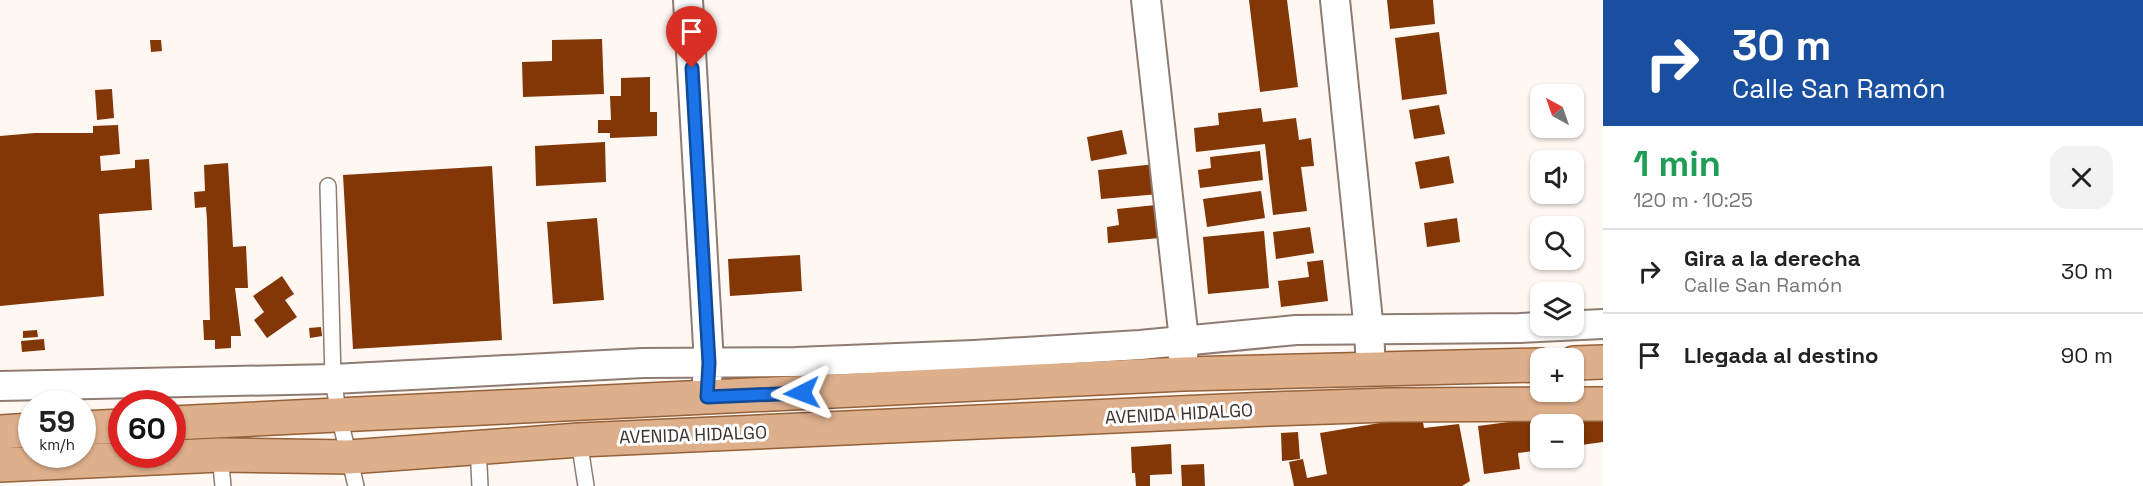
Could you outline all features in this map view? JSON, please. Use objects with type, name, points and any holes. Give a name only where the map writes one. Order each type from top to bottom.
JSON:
[{"type":"main road","points":[[1584,363],[1603,362]]},
{"type":"main road","name":"AVENIDA HIDALGO","points":[[186,422],[1183,374],[1530,365]]},
{"type":"main road","name":"AVENIDA HIDALGO","points":[[0,465],[221,471],[353,471],[478,447],[579,440],[1281,408],[1603,404]]},
{"type":"main road","points":[[0,432],[18,431]]},
{"type":"street","points":[[688,0],[709,363],[707,397]]},
{"type":"street","points":[[1146,0],[1184,340],[1183,374]]},
{"type":"street","points":[[1335,0],[1371,369]]},
{"type":"street","points":[[0,386],[333,378],[643,363],[974,355],[1140,345],[1296,330],[1369,331],[1603,324]]},
{"type":"lane","points":[[328,186],[333,378],[339,416],[353,471]]},
{"type":"lane","points":[[579,440],[586,486]]},
{"type":"lane","points":[[478,447],[480,486]]},
{"type":"building","points":[[1249,0],[1287,0],[1298,87],[1260,92]]},
{"type":"building","points":[[1387,0],[1433,0],[1435,24],[1390,29]]},
{"type":"building","points":[[1439,32],[1447,94],[1402,100],[1395,38]]},
{"type":"building","points":[[602,39],[604,94],[523,97],[522,62],[552,61],[552,40]]},
{"type":"building","points":[[150,40],[161,40],[162,51],[151,52]]},
{"type":"building","points":[[650,77],[650,112],[657,112],[657,136],[610,138],[610,133],[598,133],[598,120],[611,120],[610,96],[621,96],[621,78]]},
{"type":"building","points":[[112,89],[114,118],[97,120],[95,90]]},
{"type":"building","points":[[1439,105],[1445,134],[1414,139],[1409,110]]},
{"type":"building","points":[[1261,108],[1263,122],[1296,118],[1299,140],[1311,138],[1314,166],[1301,167],[1307,211],[1273,215],[1265,144],[1196,152],[1194,128],[1219,125],[1218,113]]},
{"type":"building","points":[[118,125],[120,154],[100,156],[101,171],[135,168],[135,160],[149,159],[152,210],[99,214],[104,296],[0,306],[0,136],[35,133],[93,133],[93,126]]},
{"type":"building","points":[[1122,130],[1127,154],[1091,161],[1087,137]]},
{"type":"building","points":[[605,142],[606,182],[536,186],[535,146]]},
{"type":"building","points":[[1260,151],[1263,180],[1200,188],[1198,170],[1211,168],[1210,157]]},
{"type":"building","points":[[1449,156],[1454,183],[1420,189],[1415,162]]},
{"type":"building","points":[[228,163],[233,247],[246,246],[248,288],[235,288],[241,336],[231,336],[231,348],[215,349],[215,340],[204,340],[203,320],[210,320],[206,207],[195,208],[194,192],[205,191],[204,165]]},
{"type":"building","points":[[1156,164],[1159,194],[1101,199],[1098,170]]},
{"type":"building","points":[[492,166],[502,340],[353,349],[343,175]]},
{"type":"building","points":[[1261,191],[1265,218],[1207,227],[1203,199]]},
{"type":"building","points":[[1156,205],[1159,238],[1108,243],[1107,227],[1119,225],[1117,209]]},
{"type":"building","points":[[597,218],[604,300],[553,304],[547,222]]},
{"type":"building","points":[[1457,218],[1460,242],[1427,247],[1424,223]]},
{"type":"building","points":[[1310,227],[1314,253],[1276,259],[1273,232]]},
{"type":"building","points":[[1264,231],[1269,288],[1208,294],[1203,237]]},
{"type":"building","points":[[800,255],[802,291],[730,296],[728,259]]},
{"type":"building","points":[[1323,260],[1328,301],[1281,307],[1278,281],[1309,277],[1307,262]]},
{"type":"building","points":[[282,276],[294,294],[285,300],[297,317],[267,338],[254,320],[264,312],[253,296]]},
{"type":"building","points":[[321,327],[322,336],[310,338],[309,328]]},
{"type":"building","points":[[37,330],[38,337],[23,338],[23,331]]},
{"type":"building","points":[[44,339],[45,350],[22,352],[21,341]]},
{"type":"building","points":[[1603,410],[1603,442],[1584,445],[1584,414],[1572,414]]},
{"type":"building","points":[[1422,416],[1424,428],[1459,424],[1470,481],[1462,486],[1294,486],[1289,462],[1303,459],[1307,478],[1327,474],[1320,433]]},
{"type":"building","points":[[1530,419],[1530,451],[1518,453],[1520,469],[1484,474],[1478,426]]},
{"type":"building","points":[[1298,432],[1300,459],[1282,461],[1281,433]]},
{"type":"building","points":[[1171,444],[1172,474],[1150,475],[1150,486],[1136,486],[1135,473],[1132,473],[1131,447]]},
{"type":"building","points":[[1204,464],[1205,486],[1182,486],[1181,465]]},
{"type":"route","points":[[692,68],[709,363],[707,397],[802,393]]}]
